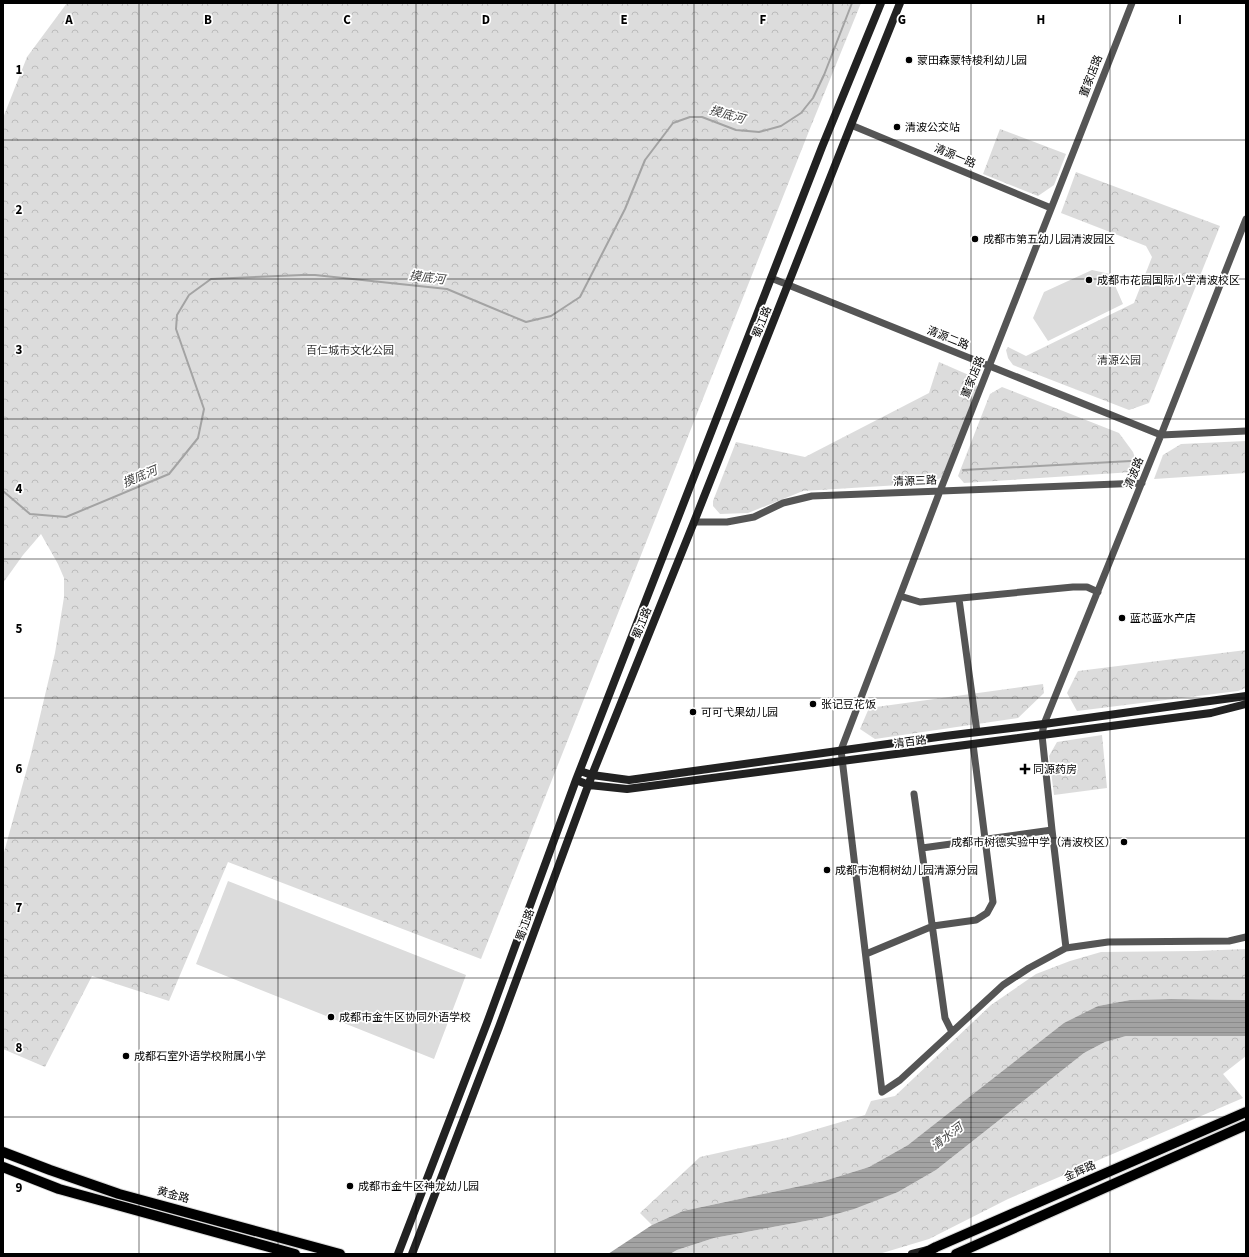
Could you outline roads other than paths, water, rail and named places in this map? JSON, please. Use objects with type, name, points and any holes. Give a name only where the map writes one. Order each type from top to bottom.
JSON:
[{"type":"main road","name":"金辉路","points":[[923,1254],[1246,1112]]},
{"type":"main road","points":[[956,1254],[1246,1125]]},
{"type":"main road","name":"黄金路","points":[[3,1152],[119,1194],[340,1254]]},
{"type":"main road","points":[[3,1167],[59,1189],[295,1254]]},
{"type":"street","name":"蜀江路","points":[[398,1254],[487,1023],[576,780],[822,147],[881,3]]},
{"type":"street","name":"蜀江路","points":[[412,1254],[499,1029],[592,775],[694,522],[850,125],[900,3]]},
{"type":"street","name":"董家店路","points":[[952,1032],[900,1080],[882,1092],[841,750],[940,491],[1132,3]]},
{"type":"street","name":"清源一路","points":[[850,125],[1051,208]]},
{"type":"street","name":"清波路","points":[[1066,948],[1042,735],[1044,724],[1161,435],[1246,219]]},
{"type":"street","name":"清源二路","points":[[771,278],[1161,435]]},
{"type":"street","points":[[1161,435],[1246,431]]},
{"type":"street","name":"清源三路","points":[[694,522],[727,522],[754,517],[784,503],[812,496],[1142,482]]},
{"type":"street","points":[[900,596],[920,602],[1073,587],[1087,587],[1098,592]]},
{"type":"street","points":[[958,599],[977,732]]},
{"type":"street","name":"清百路","points":[[580,771],[592,775],[629,780],[1246,696]]},
{"type":"street","name":"清百路","points":[[576,780],[589,784],[627,789],[1211,713],[1246,704]]},
{"type":"street","points":[[866,954],[933,926],[976,920],[988,913],[993,902],[973,744]]},
{"type":"street","points":[[914,794],[945,1018],[952,1032],[1003,985],[1029,968],[1066,948],[1108,942],[1229,941],[1246,937]]},
{"type":"street","points":[[922,848],[1052,830]]},
{"type":"street","points":[[912,1254],[936,1247]]},
{"type":"water","name":"清水河","points":[[1130,1000],[1246,1000],[1246,1036],[1126,1036],[1105,1042],[1084,1053],[936,1170],[898,1192],[854,1209],[822,1218],[714,1238],[677,1250],[670,1254],[608,1254],[652,1225],[683,1211],[824,1181],[869,1167],[908,1145],[1064,1023],[1098,1006]]},
{"type":"waterway","name":"摸底河","points":[[3,491],[30,514],[66,517],[169,474],[198,438],[204,409],[176,329],[177,315],[189,295],[211,279],[315,275],[447,289],[526,322],[551,316],[580,297],[625,209],[645,160],[673,123],[690,117],[702,117],[736,130],[759,132],[781,126],[801,113],[813,98],[824,75],[852,3]]},
{"type":"waterway","points":[[963,470],[1131,461]]},
{"type":"place","name":"蒙田森蒙特梭利幼儿园","points":[[909,60]]},
{"type":"place","name":"清波公交站","points":[[897,127]]},
{"type":"place","name":"成都市第五幼儿园清波园区","points":[[975,239]]},
{"type":"place","name":"成都市花园国际小学清波校区","points":[[1089,280]]},
{"type":"place","name":"蓝芯蓝水产店","points":[[1122,618]]},
{"type":"place","name":"张记豆花饭","points":[[813,704]]},
{"type":"place","name":"可可弋果幼儿园","points":[[693,712]]},
{"type":"place","name":"同源药房","points":[[1025,769]]},
{"type":"place","name":"成都市树德实验中学（清波校区）","points":[[1124,842]]},
{"type":"place","name":"成都市泡桐树幼儿园清源分园","points":[[827,870]]},
{"type":"place","name":"成都市金牛区协同外语学校","points":[[331,1017]]},
{"type":"place","name":"成都石室外语学校附属小学","points":[[126,1056]]},
{"type":"place","name":"成都市金牛区神龙幼儿园","points":[[350,1186]]},
{"type":"park label","name":"百仁城市文化公园","points":[[350,350]]},
{"type":"park label","name":"清源公园","points":[[1119,360]]}]
